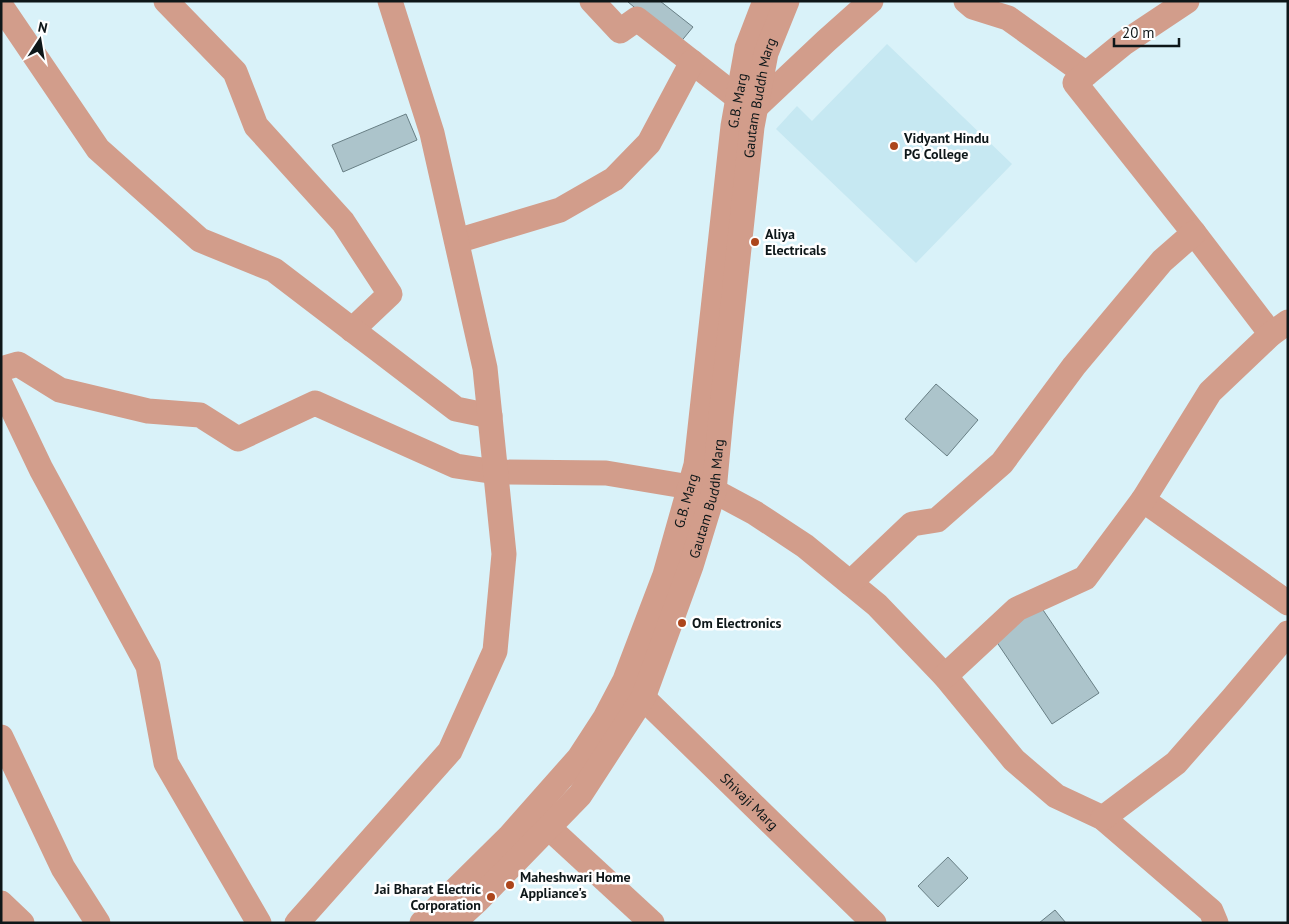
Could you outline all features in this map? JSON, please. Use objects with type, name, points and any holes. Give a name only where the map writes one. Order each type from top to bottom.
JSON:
[{"type":"street","points":[[166,1],[235,72],[256,126],[343,222],[390,294],[352,330]]},
{"type":"street","points":[[297,923],[450,751],[495,651],[504,554],[485,368],[432,133],[390,1]]},
{"type":"street","points":[[592,1],[620,31],[636,20],[747,102],[826,41],[871,1]]},
{"type":"street","name":"G.B. Marg","points":[[422,923],[509,837],[580,758],[605,718],[625,680],[665,575],[696,466],[732,136],[747,102],[747,48],[765,1]]},
{"type":"street","name":"Gautam Buddh Marg","points":[[453,923],[477,901],[580,795],[643,698],[692,566],[714,491],[752,126],[747,102],[787,1]]},
{"type":"street","points":[[966,1],[973,7],[1008,18],[1086,74]]},
{"type":"street","points":[[945,676],[1017,609],[1085,578],[1143,500],[1210,392],[1280,328],[1194,232],[1074,83],[1124,43],[1187,1]]},
{"type":"street","points":[[1,6],[98,149],[200,240],[274,270],[456,409],[490,416]]},
{"type":"street","points":[[456,241],[560,210],[614,179],[649,143],[692,62]]},
{"type":"street","points":[[850,583],[912,524],[937,520],[1002,463],[1074,366],[1162,261],[1194,232]]},
{"type":"street","points":[[1,369],[18,364],[60,390],[148,411],[200,415],[238,439],[315,403],[456,466],[496,472],[606,473],[714,491],[755,512],[804,546],[877,606],[945,676],[1014,760],[1056,796],[1104,818],[1211,911],[1216,923]]},
{"type":"street","points":[[1,385],[41,469],[148,666],[166,763],[259,923]]},
{"type":"street","points":[[1143,500],[1288,603]]},
{"type":"street","points":[[1104,818],[1176,762],[1288,633]]},
{"type":"street","name":"Shivaji Marg","points":[[625,680],[874,923]]},
{"type":"street","points":[[1,738],[63,868],[98,923]]},
{"type":"street","points":[[548,827],[652,923]]},
{"type":"street","points":[[1,903],[22,923]]},
{"type":"shaded area","name":"Vidyant Hindu PG College","points":[[887,44],[1012,164],[916,263],[776,129],[797,106],[812,121]]},
{"type":"building","points":[[629,1],[660,1],[693,27],[679,44]]},
{"type":"building","points":[[406,114],[417,140],[343,172],[332,145]]},
{"type":"building","points":[[936,384],[978,420],[947,456],[905,419]]},
{"type":"building","points":[[1041,607],[1099,693],[1052,724],[994,638]]},
{"type":"building","points":[[948,857],[968,878],[938,907],[918,886]]},
{"type":"building","points":[[1055,910],[1066,923],[1039,923]]},
{"type":"place","name":"Vidyant Hindu PG College","points":[[894,146]]},
{"type":"place","name":"Aliya Electricals","points":[[755,242]]},
{"type":"place","name":"Om Electronics","points":[[682,623]]},
{"type":"place","name":"Maheshwari Home Appliance's","points":[[510,885]]},
{"type":"place","name":"Jai Bharat Electric Corporation","points":[[491,897]]}]
